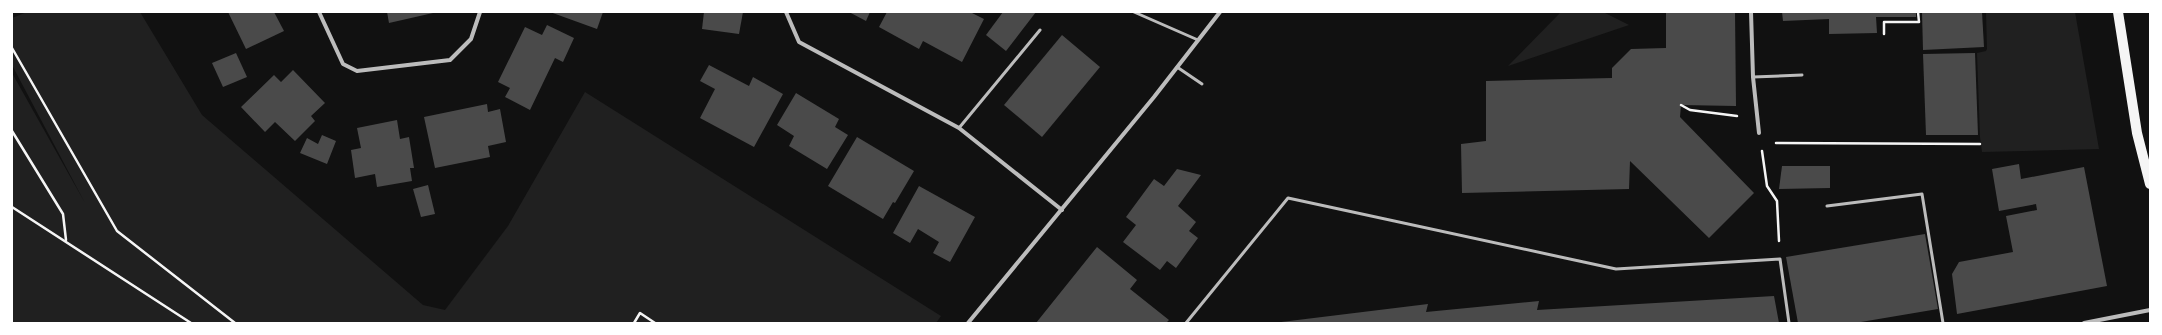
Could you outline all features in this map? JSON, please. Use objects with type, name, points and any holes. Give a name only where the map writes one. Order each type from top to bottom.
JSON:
[{"type":"main road","points":[[2118,12],[2137,133],[2150,184]]},
{"type":"street","points":[[319,12],[343,64],[357,72],[450,60],[471,39],[480,12]]},
{"type":"street","points":[[786,12],[799,42],[959,128],[1062,210]]},
{"type":"street","points":[[968,323],[1062,210],[1220,12]]},
{"type":"street","points":[[1751,12],[1753,78],[1759,133]]},
{"type":"street","points":[[2084,323],[2150,310]]},
{"type":"lane","points":[[1134,12],[1198,40]]},
{"type":"lane","points":[[959,128],[1040,30]]},
{"type":"lane","points":[[1177,67],[1202,84]]},
{"type":"lane","points":[[1753,78],[1802,76]]},
{"type":"lane","points":[[1827,206],[1922,194],[1943,323]]},
{"type":"lane","points":[[1186,323],[1288,198],[1616,270],[1780,259],[1789,323]]},
{"type":"path","points":[[1884,34],[1884,22],[1919,22],[1918,12]]},
{"type":"path","points":[[12,48],[117,232],[235,323]]},
{"type":"path","points":[[1681,105],[1690,110],[1709,113],[1739,116],[1756,115]]},
{"type":"path","points":[[12,131],[63,214],[66,241]]},
{"type":"path","points":[[1759,133],[1764,170],[1768,186],[1777,201],[1780,259]]},
{"type":"path","points":[[1761,143],[1856,142],[1980,144]]},
{"type":"path","points":[[12,207],[191,323]]},
{"type":"path","points":[[634,323],[640,313],[655,323]]},
{"type":"shaded area","points":[[27,12],[140,12],[202,115],[423,305],[445,310],[508,226],[585,92],[941,316],[936,323],[12,323],[12,73],[85,203],[12,65],[12,18]]},
{"type":"shaded area","points":[[1561,12],[1603,12],[1629,25],[1508,66]]},
{"type":"shaded area","points":[[1986,12],[2075,12],[2099,149],[1982,152],[1980,137],[1977,53],[1986,51],[1987,49]]},
{"type":"building","points":[[228,12],[274,12],[284,31],[246,49]]},
{"type":"building","points":[[387,12],[433,12],[433,13],[389,23]]},
{"type":"building","points":[[550,12],[603,12],[597,29]]},
{"type":"building","points":[[704,12],[743,12],[739,34],[702,29]]},
{"type":"building","points":[[849,12],[870,12],[866,21]]},
{"type":"building","points":[[887,12],[970,12],[984,19],[962,62],[923,41],[919,49],[879,27]]},
{"type":"building","points":[[1003,12],[1036,12],[1006,51],[986,35]]},
{"type":"building","points":[[1666,12],[1735,12],[1736,106],[1681,105],[1680,117],[1754,193],[1709,238],[1630,161],[1629,189],[1462,193],[1461,144],[1486,141],[1486,81],[1612,78],[1612,68],[1631,49],[1666,48]]},
{"type":"building","points":[[1782,12],[1916,12],[1916,17],[1876,17],[1877,33],[1829,34],[1829,19],[1783,21]]},
{"type":"building","points":[[1922,12],[1982,12],[1984,47],[1923,50]]},
{"type":"building","points":[[547,25],[574,38],[563,62],[555,58],[530,110],[505,97],[510,88],[498,82],[525,27],[542,35]]},
{"type":"building","points":[[1062,35],[1100,67],[1042,137],[1004,105]]},
{"type":"building","points":[[236,53],[247,77],[223,87],[212,63]]},
{"type":"building","points":[[1975,53],[1978,135],[1926,135],[1923,54]]},
{"type":"building","points":[[709,65],[749,86],[753,77],[783,94],[754,147],[700,118],[715,89],[700,81]]},
{"type":"building","points":[[293,70],[325,103],[311,116],[315,121],[295,141],[275,122],[265,132],[241,107],[274,75],[281,82]]},
{"type":"building","points":[[796,93],[839,119],[835,127],[848,135],[827,169],[789,146],[794,136],[777,125]]},
{"type":"building","points":[[487,104],[488,112],[500,109],[506,142],[488,146],[490,157],[435,168],[424,117]]},
{"type":"building","points":[[397,120],[400,139],[409,137],[414,168],[410,168],[412,181],[377,187],[375,174],[355,178],[351,150],[361,148],[357,128]]},
{"type":"building","points":[[322,135],[336,141],[327,164],[300,153],[307,138],[318,144]]},
{"type":"building","points":[[857,137],[914,171],[895,203],[893,202],[883,219],[828,186]]},
{"type":"building","points":[[2019,164],[2021,179],[2084,167],[2107,286],[1957,314],[1952,274],[1959,262],[2013,252],[2006,216],[2037,210],[2036,204],[1999,211],[1992,169]]},
{"type":"building","points":[[1782,166],[1830,166],[1830,188],[1779,189]]},
{"type":"building","points":[[1177,169],[1201,175],[1178,206],[1196,222],[1189,231],[1198,238],[1176,268],[1167,261],[1160,270],[1123,242],[1136,225],[1126,217],[1154,179],[1164,186]]},
{"type":"building","points":[[428,185],[435,214],[421,217],[413,189]]},
{"type":"building","points":[[919,186],[975,217],[950,262],[933,253],[939,242],[918,229],[910,243],[893,233]]},
{"type":"building","points":[[1925,234],[1938,309],[1855,323],[1798,323],[1786,257]]},
{"type":"building","points":[[1097,247],[1137,280],[1130,289],[1169,320],[1166,323],[1036,323]]},
{"type":"building","points":[[1774,296],[1779,323],[1273,323],[1428,304],[1426,312],[1539,301],[1537,310]]}]
